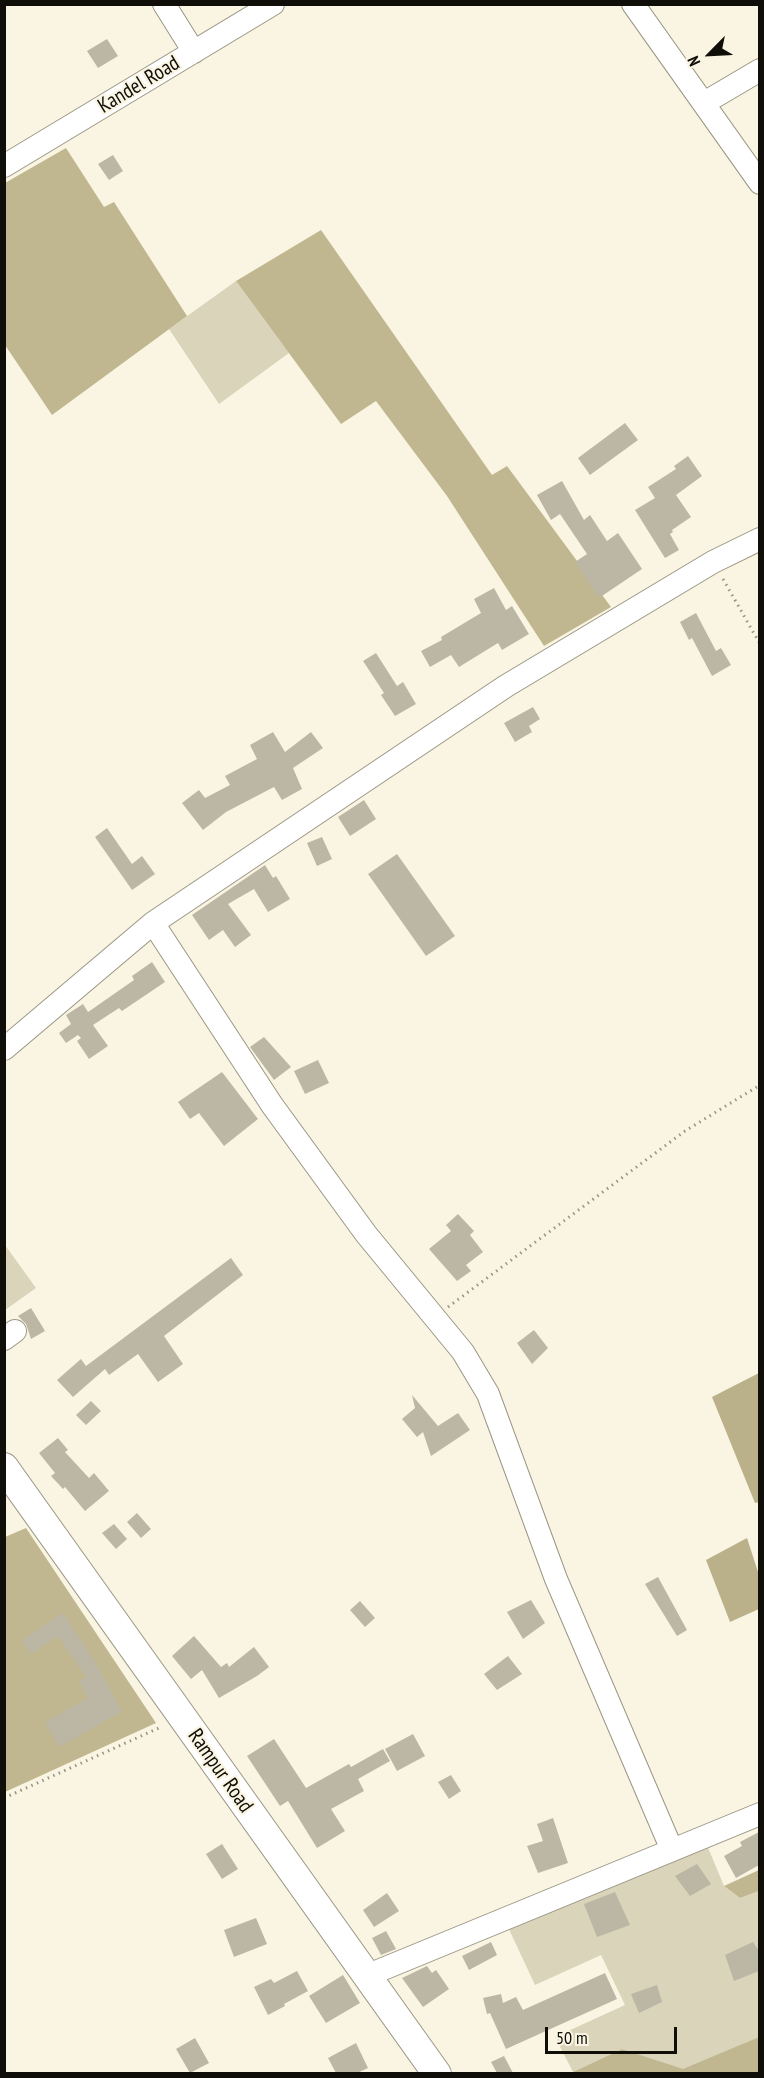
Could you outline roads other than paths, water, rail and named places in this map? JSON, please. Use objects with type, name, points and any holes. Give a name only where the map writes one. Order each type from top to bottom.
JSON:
[{"type":"main road","name":"Rampur Road","points":[[4,1467],[437,2073]]},
{"type":"street","points":[[164,4],[194,52]]},
{"type":"street","name":"Kandel Road","points":[[4,166],[273,4]]},
{"type":"street","points":[[633,4],[759,183]]},
{"type":"street","points":[[704,103],[759,70]]},
{"type":"street","points":[[4,1049],[153,923],[506,686],[713,562],[759,539]]},
{"type":"street","points":[[153,923],[272,1105],[366,1234],[463,1352],[488,1394],[556,1579],[672,1850]]},
{"type":"street","points":[[366,1976],[759,1814]]}]
